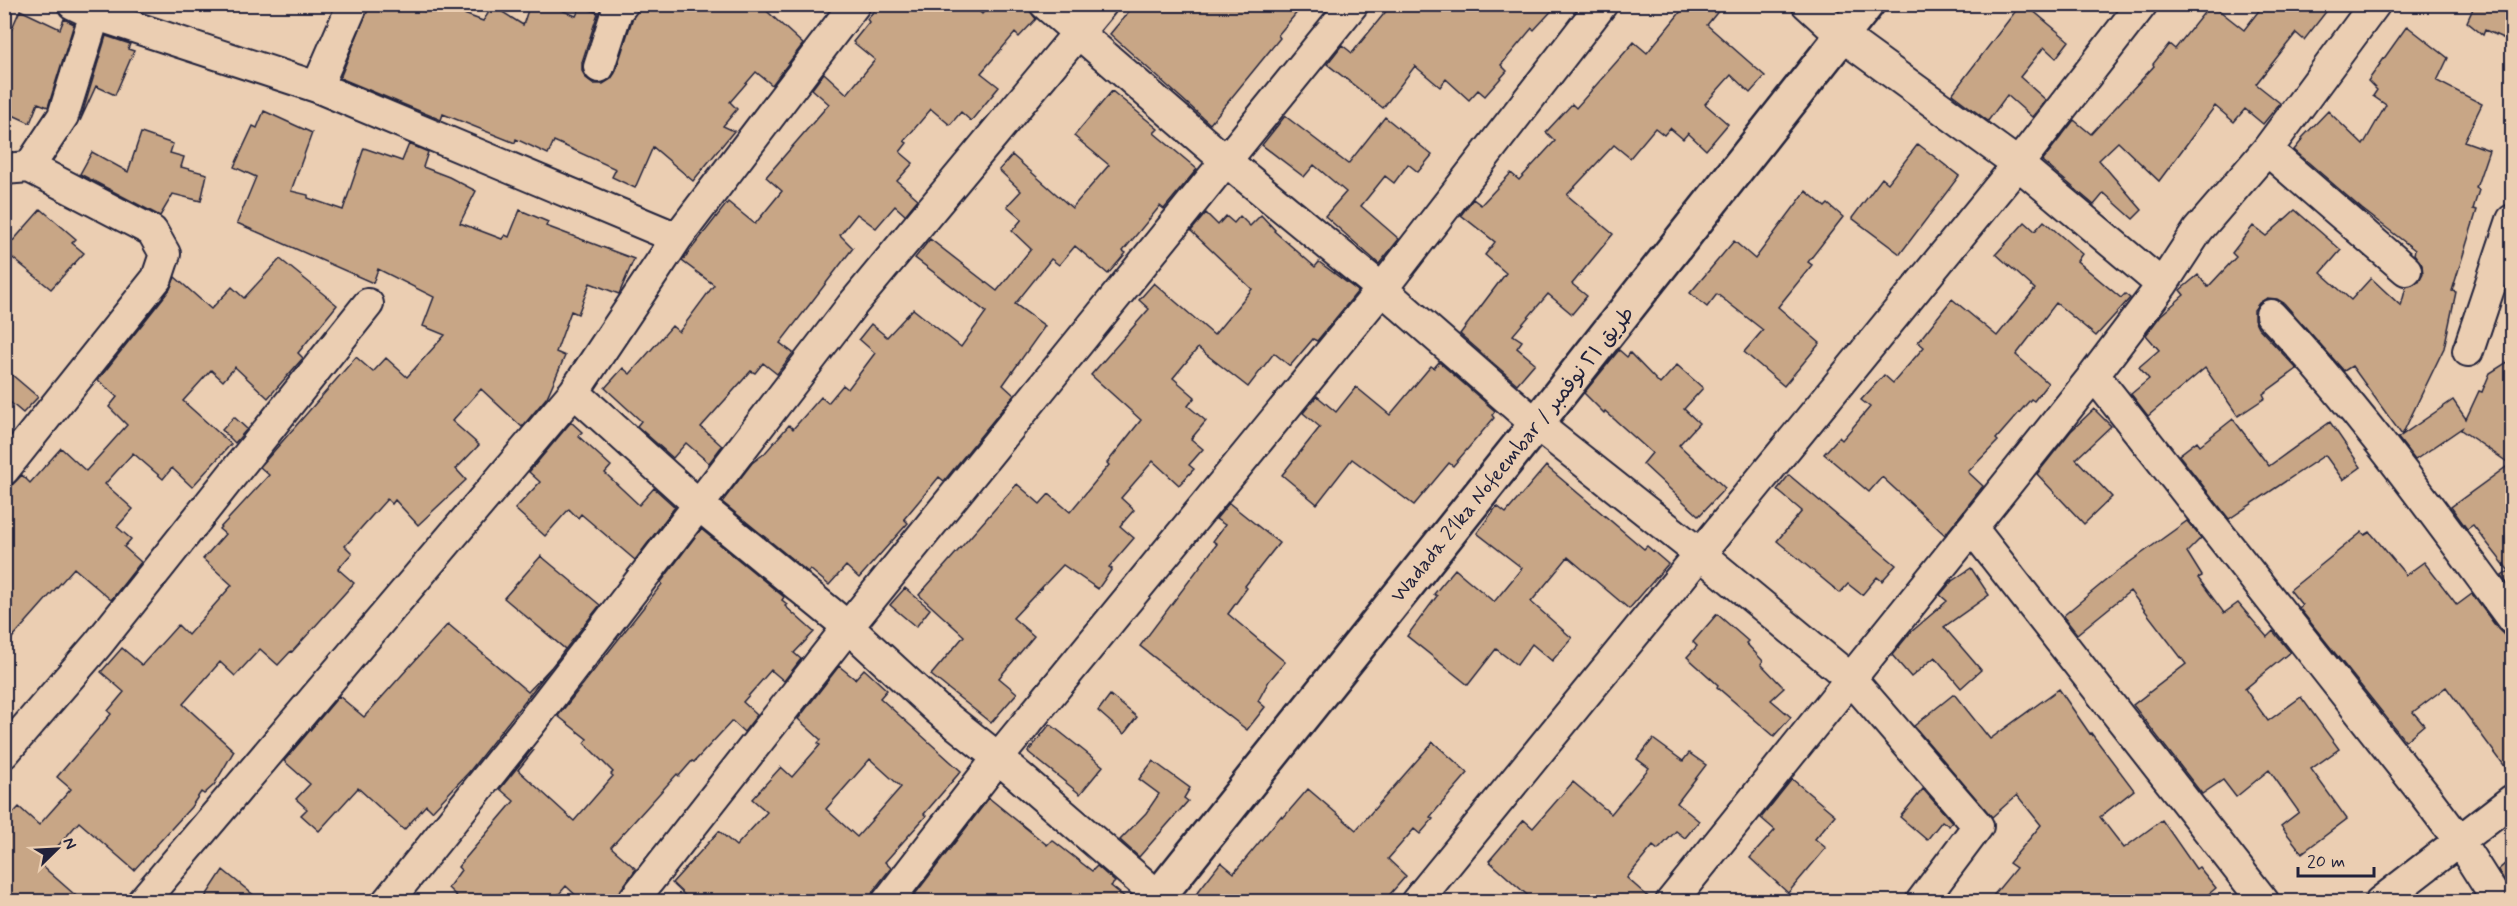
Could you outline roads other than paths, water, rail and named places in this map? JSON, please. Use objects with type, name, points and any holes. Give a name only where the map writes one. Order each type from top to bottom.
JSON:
[{"type":"street","points":[[317,87],[353,4]]},
{"type":"street","points":[[142,902],[574,392],[677,238],[855,4]]},
{"type":"street","points":[[1045,4],[1226,161],[1382,289],[1536,424],[1700,554],[1851,679],[1978,826],[1921,902]]},
{"type":"street","points":[[387,902],[530,724],[700,506],[853,304],[1102,4]]},
{"type":"street","points":[[632,902],[848,627],[1353,4]]},
{"type":"street","points":[[887,902],[998,758],[1382,289],[1602,4]]},
{"type":"street","points":[[1807,4],[1842,36],[2018,164],[2162,285]]},
{"type":"street","name":"Wadada 21ka Nofeembar / طريق ٢١ نوفمبر","points":[[1159,900],[1867,4]]},
{"type":"street","points":[[1416,902],[2018,164],[2142,4]]},
{"type":"street","points":[[1671,902],[2094,375],[2162,285],[2198,230],[2267,150],[2375,4]]},
{"type":"street","points":[[599,68],[614,7]]},
{"type":"street","points":[[4,470],[157,278],[165,254],[152,231],[16,168],[63,116],[88,8],[317,87],[677,238]]},
{"type":"street","points":[[2267,150],[2406,270]]},
{"type":"street","points":[[2468,351],[2512,220]]},
{"type":"street","points":[[4,753],[98,644],[368,304]]},
{"type":"street","points":[[2271,315],[2307,352],[2413,485],[2512,619]]},
{"type":"street","points":[[2094,375],[2460,842],[2498,902]]},
{"type":"street","points":[[574,392],[700,506],[848,627],[938,710],[998,758],[1159,900]]},
{"type":"street","points":[[1972,528],[2264,902]]},
{"type":"street","points":[[2380,902],[2512,800]]}]
